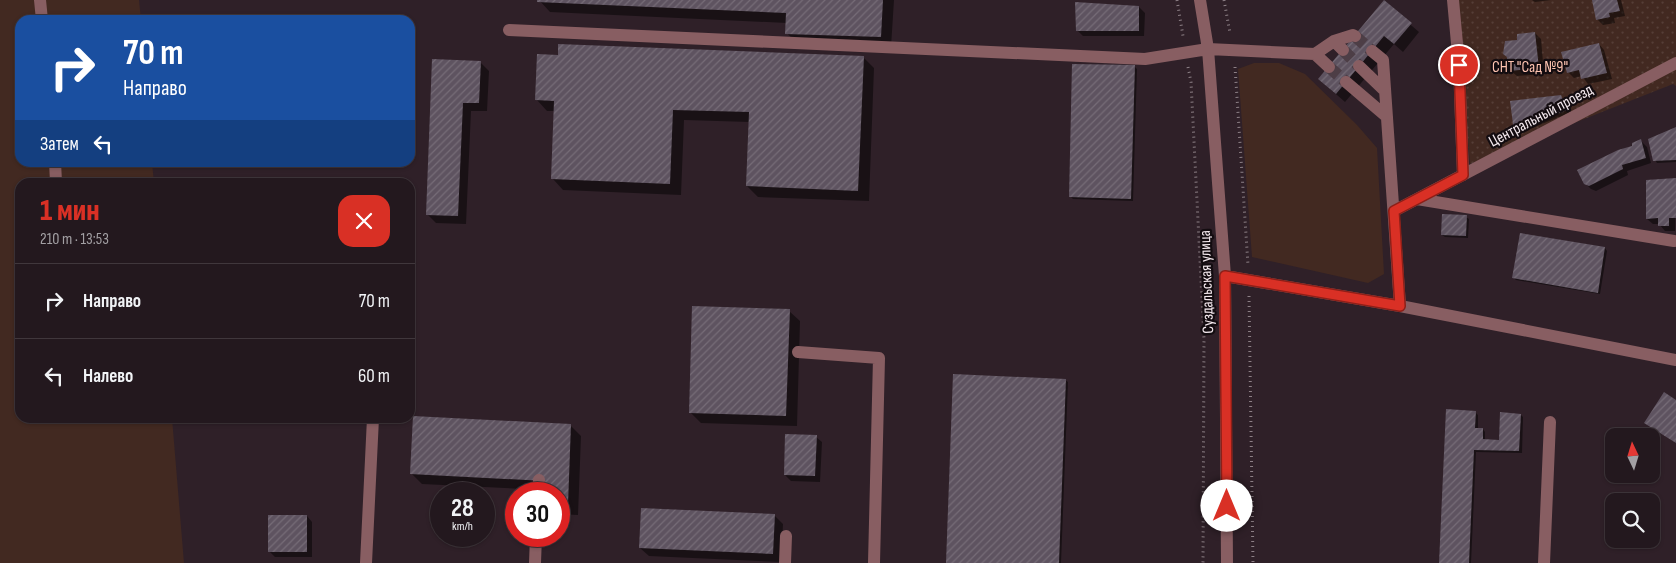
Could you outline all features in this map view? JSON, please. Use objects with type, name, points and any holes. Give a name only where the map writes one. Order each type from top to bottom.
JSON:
[{"type":"street","points":[[40,0],[42,15]]},
{"type":"street","name":"Суздальская улица","points":[[1200,0],[1208,50],[1225,276],[1227,563]]},
{"type":"street","points":[[1453,0],[1459,65],[1463,175]]},
{"type":"street","points":[[509,30],[1145,59],[1208,50],[1315,54],[1338,46],[1353,35],[1355,36]]},
{"type":"street","points":[[1372,51],[1383,60],[1400,306]]},
{"type":"street","points":[[1315,54],[1329,66]]},
{"type":"street","name":"Центральный проезд","points":[[1394,211],[1676,63]]},
{"type":"street","points":[[1360,66],[1385,91]]},
{"type":"street","points":[[1346,82],[1387,117]]},
{"type":"street","points":[[1417,199],[1674,241]]},
{"type":"street","points":[[1225,276],[1400,306],[1676,360]]},
{"type":"street","points":[[798,352],[879,358],[874,563]]},
{"type":"street","points":[[1544,563],[1550,422]]},
{"type":"street","points":[[366,563],[373,423]]},
{"type":"street","points":[[785,563],[786,536]]},
{"type":"street","points":[[535,563],[536,547]]},
{"type":"path","points":[[1177,0],[1191,82],[1204,339],[1203,563]]},
{"type":"green space","points":[[0,0],[139,0],[140,15],[15,15],[15,167],[152,167],[154,178],[15,178],[15,423],[172,423],[184,563],[0,563]]},
{"type":"green space","name":"СНТ \"Сад №9\"","points":[[1455,0],[1676,0],[1676,86],[1673,84],[1470,164]]},
{"type":"green space","points":[[1254,63],[1279,63],[1305,74],[1357,125],[1377,148],[1384,274],[1368,283],[1252,257],[1238,69]]},
{"type":"building","points":[[537,0],[883,0],[881,37],[785,34],[786,13],[537,2]]},
{"type":"building","points":[[1384,0],[1412,23],[1394,44],[1384,36],[1336,94],[1318,79]]},
{"type":"building","points":[[1592,0],[1617,0],[1620,11],[1609,13],[1610,17],[1596,20]]},
{"type":"building","points":[[1075,2],[1139,6],[1139,31],[1076,31]]},
{"type":"building","points":[[1535,32],[1539,68],[1510,71],[1509,61],[1507,61],[1507,57],[1503,54],[1505,41],[1517,40],[1517,34]]},
{"type":"building","points":[[1599,43],[1607,73],[1581,79],[1579,70],[1567,73],[1561,52]]},
{"type":"building","points":[[558,44],[864,56],[858,191],[746,186],[749,112],[673,110],[670,184],[551,179],[554,101],[535,100],[537,54],[558,55]]},
{"type":"building","points":[[432,59],[481,61],[479,103],[463,103],[458,216],[426,215]]},
{"type":"building","points":[[1072,64],[1135,65],[1131,199],[1069,197]]},
{"type":"building","points":[[1561,95],[1567,110],[1514,132],[1510,101]]},
{"type":"building","points":[[1676,127],[1676,160],[1653,161],[1648,139]]},
{"type":"building","points":[[1641,139],[1646,158],[1622,165],[1623,169],[1589,186],[1584,184],[1577,170],[1618,150],[1632,146],[1632,143]]},
{"type":"building","points":[[1676,178],[1676,218],[1669,218],[1669,226],[1658,226],[1658,218],[1646,219],[1646,180]]},
{"type":"building","points":[[1442,214],[1467,215],[1466,236],[1441,235]]},
{"type":"building","points":[[1520,233],[1605,247],[1598,293],[1512,278]]},
{"type":"building","points":[[692,306],[790,309],[786,416],[689,413]]},
{"type":"building","points":[[953,374],[1066,379],[1059,563],[946,563]]},
{"type":"building","points":[[1664,392],[1676,400],[1676,443],[1660,433],[1660,428],[1652,428],[1644,423]]},
{"type":"building","points":[[1446,409],[1476,411],[1475,428],[1483,428],[1483,439],[1499,440],[1500,412],[1521,414],[1519,451],[1474,450],[1469,563],[1439,563]]},
{"type":"building","points":[[415,416],[571,424],[569,482],[410,474],[413,423],[415,423]]},
{"type":"building","points":[[785,434],[817,435],[815,476],[784,475]]},
{"type":"building","points":[[641,508],[775,514],[773,554],[639,548]]},
{"type":"building","points":[[268,515],[307,515],[307,552],[268,552]]},
{"type":"tunnel","points":[[1355,36],[1372,51]]},
{"type":"tunnel","points":[[1343,50],[1359,66]]},
{"type":"tunnel","points":[[1329,67],[1346,82]]},
{"type":"route","points":[[1227,506],[1225,276],[1400,306],[1394,211],[1463,175],[1459,65]]}]
